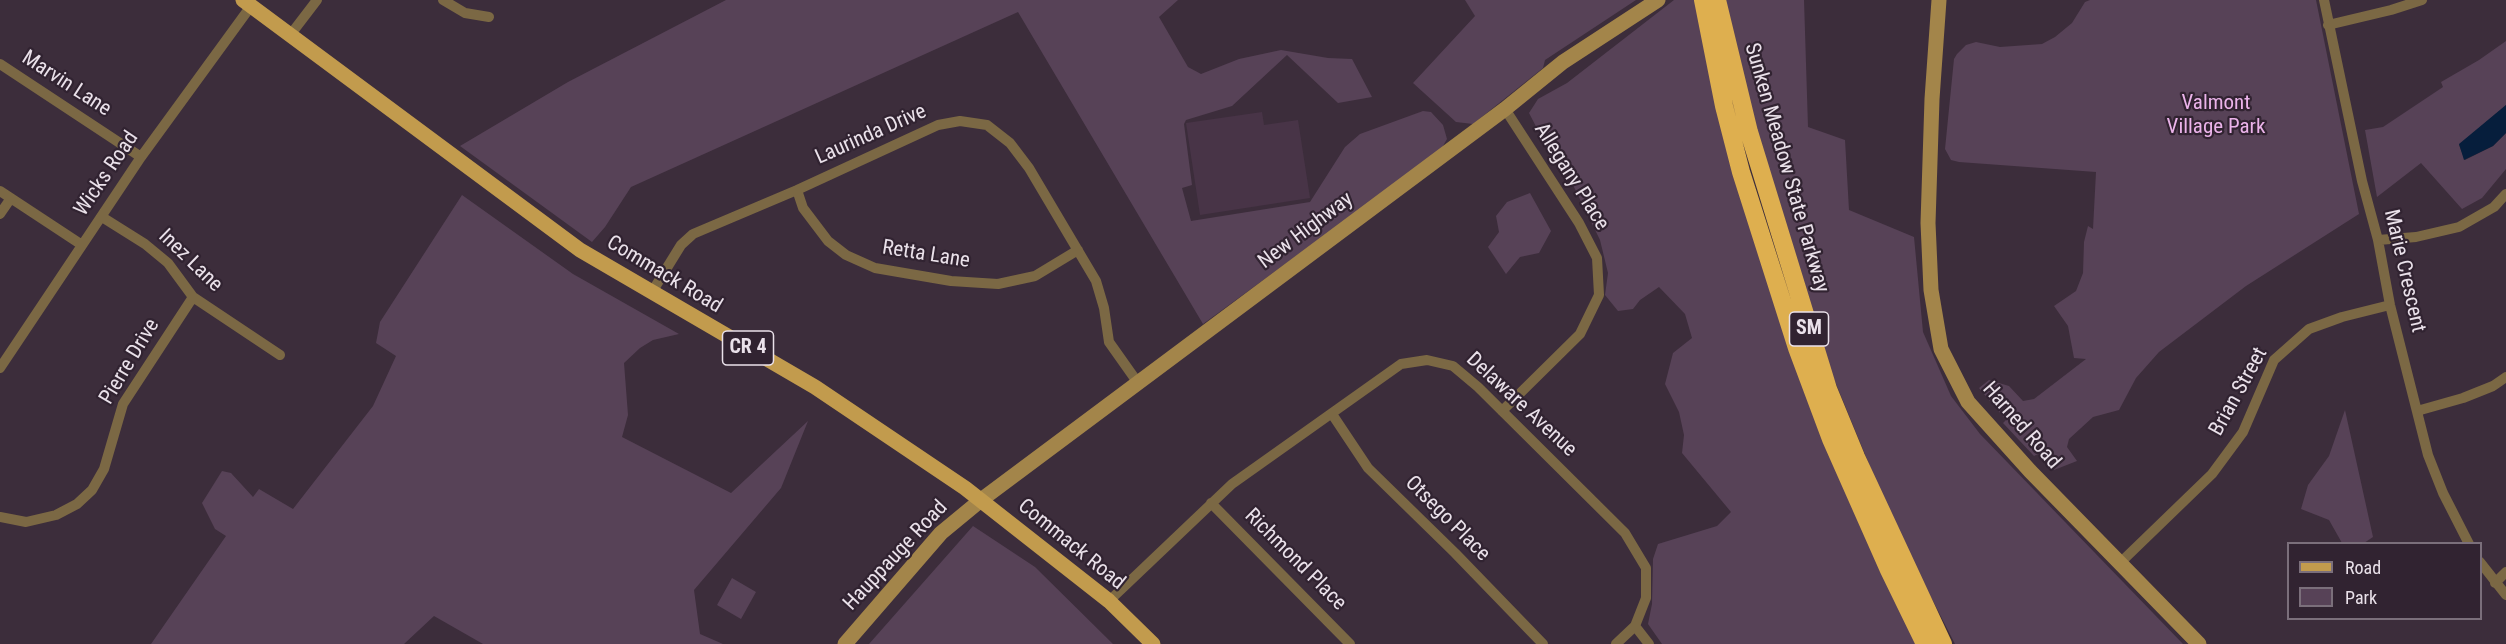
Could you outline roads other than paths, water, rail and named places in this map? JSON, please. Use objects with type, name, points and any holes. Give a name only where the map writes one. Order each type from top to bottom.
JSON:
[{"type":"highway","name":"Sunken Meadow State Parkway","points":[[1703,0],[1741,171],[1797,348],[1831,439],[1889,570],[1925,644]]},
{"type":"highway","name":"Sunken Meadow State Parkway","points":[[1717,0],[1749,132],[1828,389],[1856,457],[1943,644]]},
{"type":"main road","name":"Commack Road","points":[[247,3],[580,250],[815,387],[912,451],[981,500],[1109,601],[1153,644]]},
{"type":"street","points":[[291,34],[317,0]]},
{"type":"street","points":[[443,0],[465,14],[489,17]]},
{"type":"street","name":"New Highway","points":[[981,500],[1505,109],[1563,62],[1658,0]]},
{"type":"street","name":"Harned Road","points":[[1939,0],[1932,99],[1928,223],[1932,290],[1941,349],[1968,402],[2030,471],[2199,644]]},
{"type":"street","name":"Marie Crescent","points":[[2324,0],[2362,181],[2378,240],[2390,305],[2428,455],[2443,493],[2468,542]]},
{"type":"street","points":[[2328,25],[2422,0]]},
{"type":"street","name":"Wicks Road","points":[[0,368],[247,3]]},
{"type":"street","name":"Marvin Lane","points":[[0,64],[141,157]]},
{"type":"street","name":"Allegany Place","points":[[1502,411],[1580,334],[1599,295],[1597,258],[1579,223],[1505,109]]},
{"type":"street","name":"Laurinda Drive","points":[[652,292],[681,245],[693,234],[797,190],[938,125],[960,121],[987,125],[1010,142],[1029,168],[1078,250],[1096,281],[1104,308],[1109,342],[1138,383]]},
{"type":"street","name":"Retta Lane","points":[[797,190],[803,208],[828,241],[846,255],[875,268],[951,281],[998,284],[1035,276],[1078,250]]},
{"type":"street","points":[[0,191],[82,245]]},
{"type":"street","points":[[2378,240],[2416,237],[2459,227],[2494,207],[2506,194]]},
{"type":"street","points":[[0,214],[11,198]]},
{"type":"street","name":"Inez Lane","points":[[102,217],[146,244],[168,263],[193,297],[280,355]]},
{"type":"street","name":"Pierre Drive","points":[[0,517],[26,522],[56,515],[77,504],[92,490],[104,469],[123,404],[193,297]]},
{"type":"street","name":"Brian Street","points":[[2121,562],[2212,474],[2243,432],[2274,360],[2309,330],[2342,317],[2390,305]]},
{"type":"street","name":"Delaware Avenue","points":[[1109,601],[1211,503],[1242,478],[1401,364],[1427,360],[1453,366],[1502,411],[1625,533],[1646,568],[1646,598],[1635,626],[1616,644]]},
{"type":"street","points":[[2417,411],[2463,398],[2493,386],[2506,377]]},
{"type":"street","name":"Otsego Place","points":[[1332,414],[1368,468],[1543,644]]},
{"type":"street","name":"Hauppauge Road","points":[[845,644],[941,533],[981,500]]},
{"type":"street","name":"Richmond Place","points":[[1211,503],[1350,644]]},
{"type":"street","points":[[2482,564],[2506,595]]},
{"type":"street","points":[[2495,583],[2506,572]]},
{"type":"street","points":[[1635,626],[1649,644]]},
{"type":"water","points":[[2506,105],[2506,133],[2493,146],[2464,160],[2459,144]]},
{"type":"park label","name":"Valmont Village Park","points":[[2216,116]]}]
